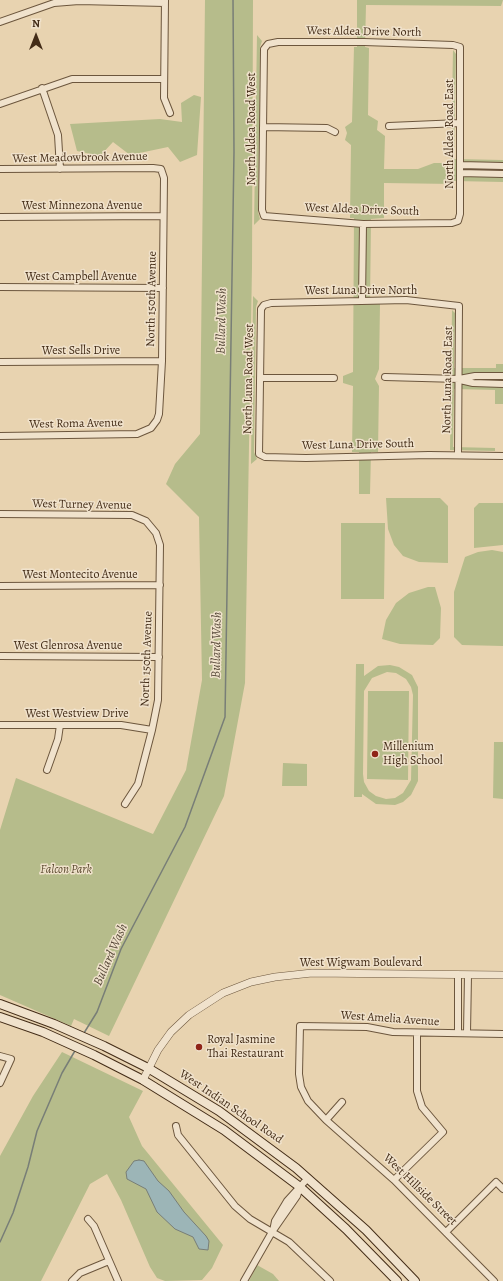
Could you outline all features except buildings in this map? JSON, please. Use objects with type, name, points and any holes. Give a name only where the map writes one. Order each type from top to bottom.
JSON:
[{"type":"main road","name":"West Indian School Road","points":[[0,1004],[71,1031],[103,1046],[148,1068],[219,1111],[268,1146],[308,1178],[361,1225],[415,1281]]},
{"type":"main road","name":"West Indian School Road","points":[[0,1016],[94,1055],[143,1080],[224,1130],[300,1187],[346,1229],[397,1281]]},
{"type":"street","points":[[0,22],[54,2],[165,1],[164,98],[170,114]]},
{"type":"street","name":"West Aldea Drive North","points":[[268,44],[278,42],[364,42],[453,45],[460,47]]},
{"type":"street","name":"North Aldea Road West","points":[[264,216],[262,210],[264,49],[268,44]]},
{"type":"street","name":"North Aldea Road East","points":[[458,221],[460,214],[460,47]]},
{"type":"street","points":[[0,104],[60,81],[79,78],[164,79]]},
{"type":"street","points":[[42,88],[58,135],[60,169]]},
{"type":"street","points":[[389,126],[460,123]]},
{"type":"street","points":[[263,127],[327,128],[335,132]]},
{"type":"street","points":[[460,166],[503,166]]},
{"type":"street","name":"West Meadowbrook Avenue","points":[[0,169],[161,169]]},
{"type":"street","name":"North 150th Avenue","points":[[151,428],[159,414],[162,361],[164,176],[161,169]]},
{"type":"street","points":[[460,173],[503,174]]},
{"type":"street","name":"West Minnezona Avenue","points":[[0,218],[163,216]]},
{"type":"street","name":"West Aldea Drive South","points":[[264,216],[363,224],[452,223],[458,221]]},
{"type":"street","points":[[362,300],[363,224]]},
{"type":"street","name":"West Campbell Avenue","points":[[0,287],[163,288]]},
{"type":"street","name":"West Luna Drive North","points":[[264,305],[271,303],[406,300],[459,306]]},
{"type":"street","name":"North Luna Road West","points":[[259,454],[261,309],[264,305]]},
{"type":"street","name":"North Luna Road East","points":[[458,455],[459,306]]},
{"type":"street","name":"West Sells Drive","points":[[0,362],[162,361]]},
{"type":"street","points":[[385,377],[459,379],[475,376],[503,376]]},
{"type":"street","points":[[260,378],[334,378]]},
{"type":"street","points":[[459,379],[473,384],[503,384]]},
{"type":"street","name":"West Roma Avenue","points":[[0,436],[130,435],[145,432],[151,428]]},
{"type":"street","name":"West Luna Drive South","points":[[259,454],[265,457],[306,458],[458,455],[503,456]]},
{"type":"street","name":"West Turney Avenue","points":[[0,514],[132,514],[146,521],[156,533]]},
{"type":"street","name":"North 150th Avenue","points":[[124,804],[138,784],[158,700],[160,545],[156,533]]},
{"type":"street","name":"West Montecito Avenue","points":[[0,586],[160,585]]},
{"type":"street","name":"West Glenrosa Avenue","points":[[0,656],[159,657]]},
{"type":"street","name":"West Westview Drive","points":[[0,725],[130,725],[152,730]]},
{"type":"street","points":[[47,770],[58,740],[60,725]]},
{"type":"street","name":"West Wigwam Boulevard","points":[[143,1080],[158,1050],[171,1032],[189,1015],[223,993],[251,982],[275,977],[312,973],[503,975]]},
{"type":"street","points":[[458,975],[458,1033]]},
{"type":"street","points":[[467,1033],[468,975]]},
{"type":"street","name":"West Amelia Avenue","points":[[308,1101],[301,1087],[299,1074],[300,1026],[367,1027],[393,1032],[417,1033],[503,1034]]},
{"type":"street","points":[[394,1180],[443,1132],[422,1107],[417,1091],[417,1033]]},
{"type":"street","points":[[0,1056],[11,1060],[0,1083]]},
{"type":"street","name":"West Hillside Street","points":[[308,1101],[326,1120],[394,1180],[447,1231],[494,1281]]},
{"type":"street","points":[[326,1120],[342,1102]]},
{"type":"street","points":[[176,1126],[181,1139],[234,1206],[250,1219],[289,1242],[330,1281]]},
{"type":"street","points":[[244,1281],[272,1232],[275,1221],[297,1196],[300,1187],[308,1178]]},
{"type":"street","points":[[447,1231],[496,1182],[503,1189]]},
{"type":"street","points":[[88,1219],[94,1226],[118,1281]]},
{"type":"street","points":[[72,1281],[80,1273],[109,1261]]},
{"type":"green space","name":"Falcon Park","points":[[205,0],[253,0],[252,267],[245,683],[224,796],[109,1036],[74,1019],[71,1026],[0,995],[0,830],[16,778],[153,834],[186,770],[202,680],[199,517],[166,484],[175,464],[200,434]]},
{"type":"green space","points":[[357,0],[503,0],[501,6],[366,5],[365,47],[369,48],[368,115],[378,121],[377,130],[385,136],[384,169],[418,169],[434,163],[451,163],[453,50],[456,54],[454,159],[503,160],[503,182],[454,181],[454,184],[384,183],[384,218],[371,219],[370,304],[380,304],[379,369],[375,379],[379,386],[378,452],[371,452],[370,494],[359,494],[359,452],[352,452],[353,386],[343,383],[343,376],[353,372],[354,218],[350,218],[351,145],[345,140],[347,133],[345,127],[352,122],[354,47],[357,47]]},
{"type":"green space","points":[[257,35],[262,41],[260,47],[258,212],[260,219],[254,225]]},
{"type":"green space","points":[[194,95],[201,97],[197,155],[180,162],[168,147],[130,155],[113,142],[100,156],[77,151],[70,124],[160,119],[182,122],[181,103]]},
{"type":"green space","points":[[253,296],[258,301],[256,307],[254,452],[257,459],[251,464]]},
{"type":"green space","points":[[452,310],[455,313],[454,368],[496,368],[496,364],[503,364],[503,404],[495,404],[495,390],[454,389],[453,447],[495,448],[495,451],[450,450]]},
{"type":"green space","points":[[386,498],[440,498],[448,506],[448,563],[419,562],[403,556],[394,545],[388,529]]},
{"type":"green space","points":[[479,503],[503,503],[503,545],[474,548],[474,508]]},
{"type":"green space","points":[[341,523],[385,523],[384,599],[341,599]]},
{"type":"green space","points":[[492,550],[503,552],[503,646],[462,645],[454,637],[454,592],[465,557],[478,552]]},
{"type":"green space","points":[[428,587],[435,587],[441,608],[440,638],[433,645],[400,644],[382,639],[386,620],[396,603],[409,593]]},
{"type":"green space","points":[[356,664],[364,664],[364,676],[378,666],[390,665],[399,667],[412,675],[418,687],[418,781],[411,795],[403,802],[395,805],[376,804],[362,794],[362,797],[354,797]],"holes":[[[387,672],[396,673],[406,679],[411,687],[413,695],[411,780],[403,793],[395,798],[386,799],[376,796],[369,791],[364,782],[364,691],[372,678]]]},
{"type":"green space","points":[[368,691],[409,691],[408,780],[367,779]]},
{"type":"green space","points":[[494,742],[503,742],[503,799],[493,798]]},
{"type":"green space","points":[[283,763],[307,764],[307,786],[282,786]]},
{"type":"green space","points":[[62,1052],[143,1091],[129,1117],[142,1146],[223,1245],[212,1268],[202,1280],[165,1281],[157,1278],[150,1267],[121,1200],[107,1174],[90,1184],[41,1281],[0,1281],[0,1156],[33,1096]]},
{"type":"green space","points":[[257,1265],[273,1274],[279,1281],[249,1281]]},
{"type":"water","points":[[134,1161],[144,1161],[158,1181],[169,1191],[184,1212],[206,1236],[209,1241],[208,1250],[199,1249],[193,1237],[175,1229],[157,1212],[146,1189],[127,1179],[126,1172]]},
{"type":"waterway","name":"Bullard Wash","points":[[84,1033],[97,1012],[121,949],[185,827],[225,717],[234,152],[233,0]]},
{"type":"waterway","name":"Bullard Wash","points":[[0,1242],[13,1213],[28,1167],[37,1131],[62,1073],[76,1049]]},
{"type":"place","name":"Millenium High School","points":[[375,754]]},
{"type":"place","name":"Royal Jasmine Thai Restaurant","points":[[199,1047]]}]
